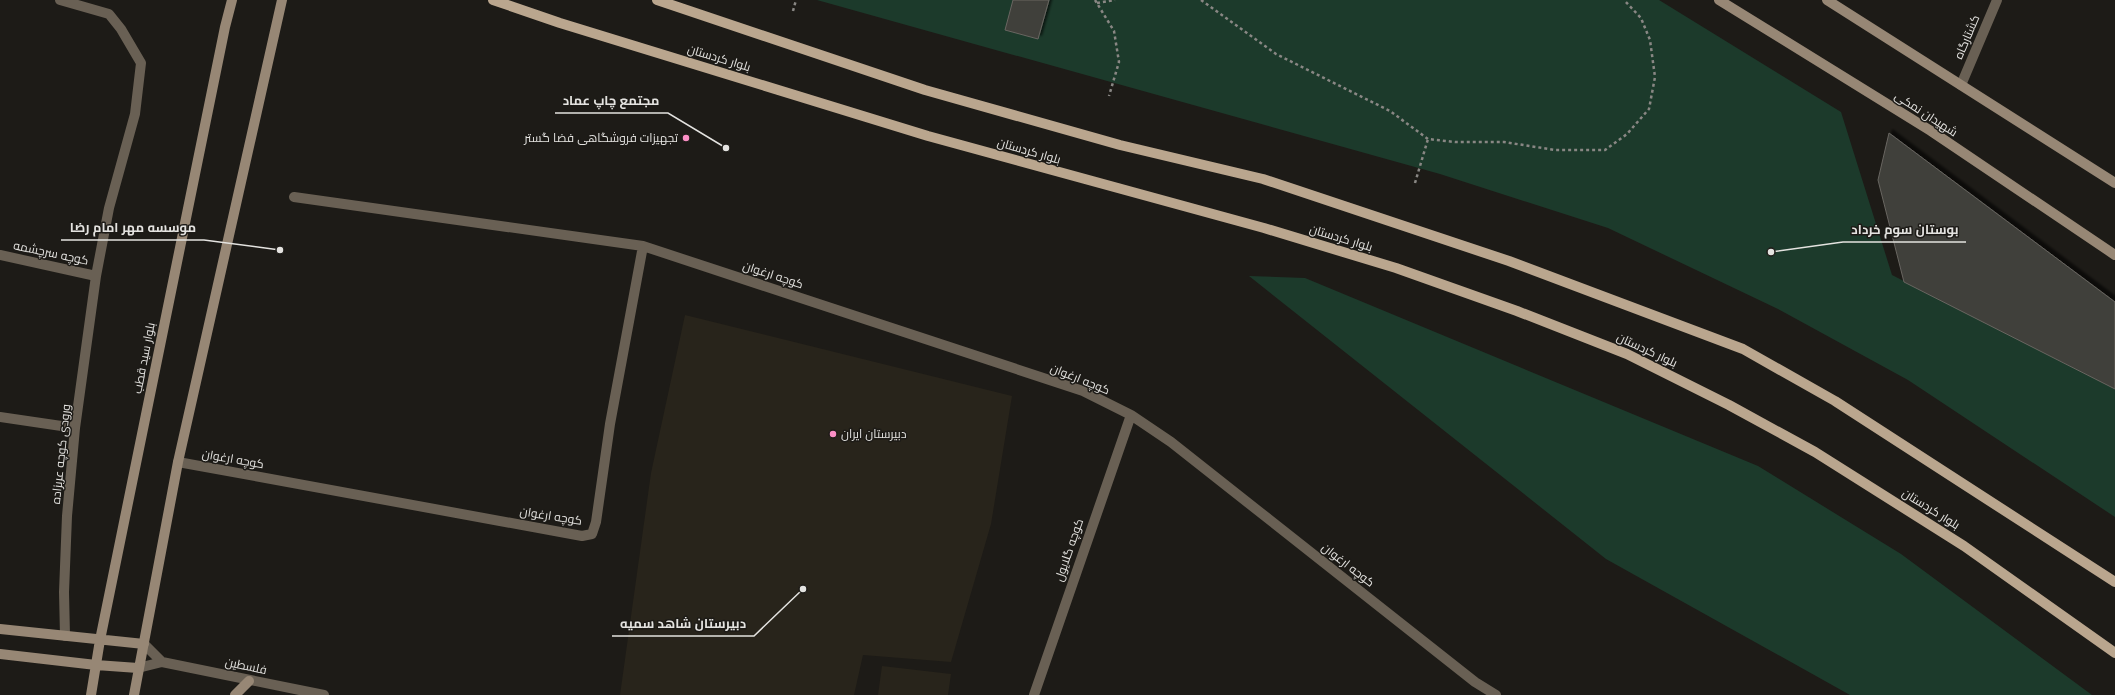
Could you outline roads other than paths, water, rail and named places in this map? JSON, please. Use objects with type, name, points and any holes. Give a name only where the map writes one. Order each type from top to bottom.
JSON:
[{"type":"main road","name":"بلوار سید قطب","points":[[91,695],[100,640],[224,27],[232,0]]},
{"type":"main road","points":[[134,695],[178,462],[271,41],[282,0]]},
{"type":"main road","name":"بلوار کردستان","points":[[494,0],[560,22],[928,136],[1264,228],[1396,268],[1517,311],[1627,354],[1729,405],[1815,452],[1964,546],[2115,653]]},
{"type":"main road","points":[[657,0],[925,90],[1120,146],[1263,179],[1509,262],[1743,349],[1835,402],[2115,582]]},
{"type":"main road","name":"شهیدان نمکی","points":[[1719,0],[1931,131],[2115,255]]},
{"type":"main road","points":[[1827,0],[2115,183]]},
{"type":"main road","points":[[0,629],[144,644]]},
{"type":"main road","points":[[0,654],[96,665],[138,668]]},
{"type":"main road","points":[[235,695],[249,681]]},
{"type":"street","name":"ورودی کوچه عربزاده","points":[[60,0],[110,14],[142,63],[135,114],[109,208],[96,276],[75,428],[67,516],[64,592],[65,636]]},
{"type":"street","name":"کشتارگاه","points":[[1960,85],[1997,0]]},
{"type":"street","points":[[294,197],[643,246]]},
{"type":"street","name":"کوچه ارغوان","points":[[178,462],[582,536],[592,534],[596,522],[610,424],[643,246],[1083,391],[1131,415],[1171,442],[1475,682],[1496,695]]},
{"type":"street","name":"کوچه سرچشمه","points":[[0,255],[96,276]]},
{"type":"street","name":"کوچه گلایول","points":[[1034,695],[1131,415]]},
{"type":"street","points":[[0,417],[75,428]]},
{"type":"street","points":[[144,644],[162,662]]},
{"type":"street","name":"فلسطین","points":[[138,668],[162,662],[249,681],[324,695]]},
{"type":"place","name":"تجهیزات فروشگاهی فضا گستر","points":[[686,138]]},
{"type":"place","name":"مجتمع چاپ عماد","points":[[726,148]]},
{"type":"place","name":"موسسه مهر امام رضا","points":[[280,250]]},
{"type":"place","name":"بوستان سوم خرداد","points":[[1771,252]]},
{"type":"place","name":"دبیرستان ایران","points":[[833,434]]},
{"type":"place","name":"دبیرستان شاهد سمیه","points":[[803,589]]}]
